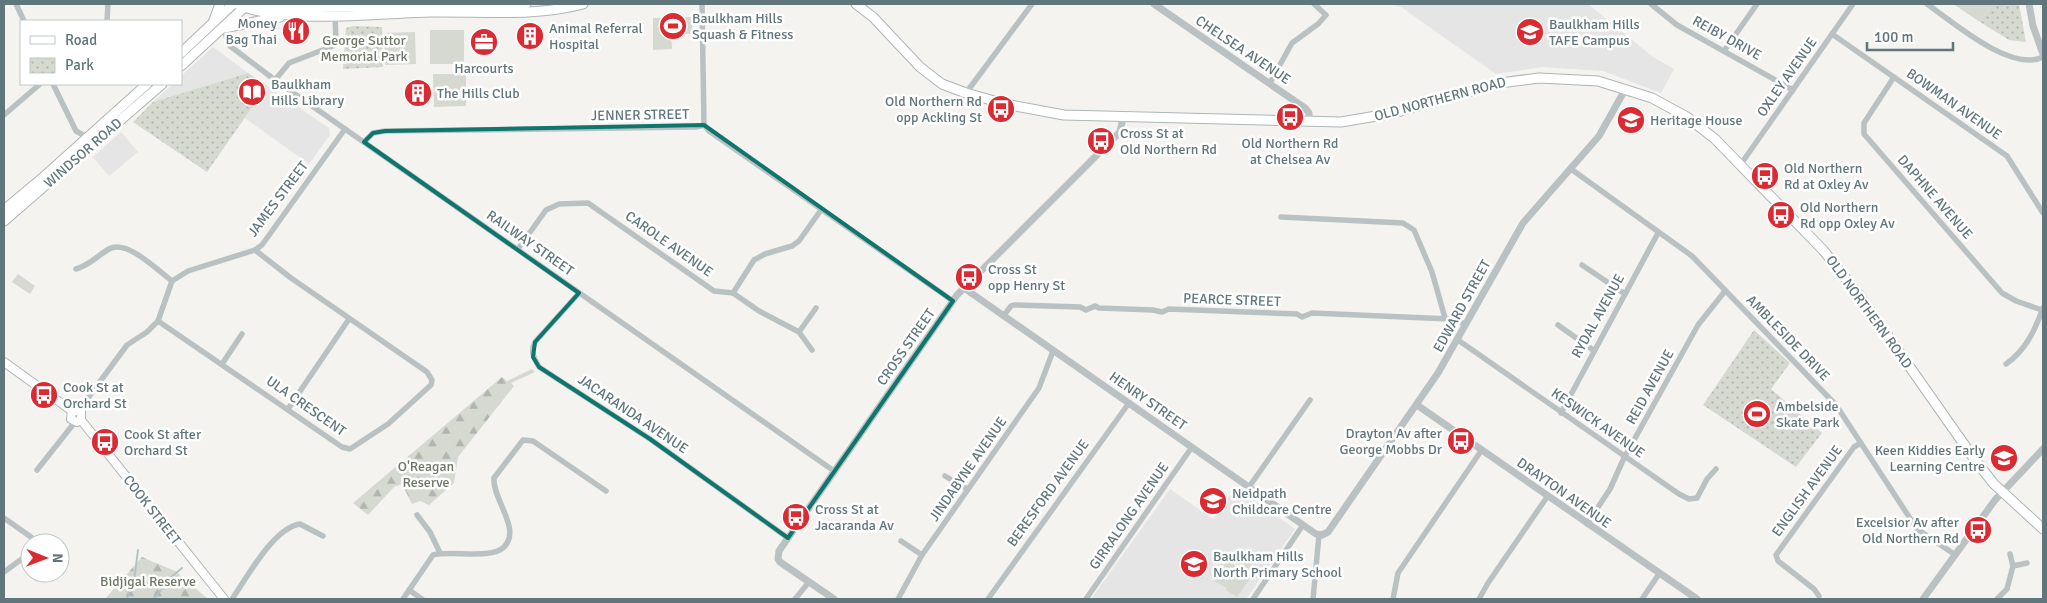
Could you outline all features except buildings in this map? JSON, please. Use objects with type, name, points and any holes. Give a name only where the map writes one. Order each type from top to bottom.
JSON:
[{"type":"main road","points":[[212,25],[220,4]]},
{"type":"main road","points":[[182,52],[234,4]]},
{"type":"main road","points":[[257,4],[545,10],[583,4]]},
{"type":"main road","points":[[223,28],[292,15],[335,15],[526,4]]},
{"type":"main road","name":"OLD NORTHERN ROAD","points":[[856,4],[873,18],[932,78],[966,93],[1064,115],[1310,123],[1342,122],[1378,117],[1514,80],[1539,78],[1578,79],[1626,88],[1658,100],[1687,117],[1715,139],[1823,250],[1848,280],[1959,439],[2002,492],[2043,528]]},
{"type":"main road","points":[[182,65],[223,28],[244,5],[292,15]]},
{"type":"main road","name":"WINDSOR ROAD","points":[[4,210],[147,85]]},
{"type":"main road","name":"WINDSOR ROAD","points":[[4,221],[161,85]]},
{"type":"main road","points":[[4,362],[82,413],[78,421]]},
{"type":"main road","name":"COOK STREET","points":[[78,421],[224,599]]},
{"type":"street","points":[[16,4],[24,20]]},
{"type":"street","points":[[107,20],[108,4]]},
{"type":"street","points":[[702,4],[704,125]]},
{"type":"street","points":[[966,93],[1032,4]]},
{"type":"street","name":"CHELSEA AVENUE","points":[[1154,4],[1305,108],[1309,113],[1310,123]]},
{"type":"street","points":[[1270,83],[1292,43],[1318,24],[1326,15],[1314,4]]},
{"type":"street","name":"REIBY DRIVE","points":[[1651,4],[1677,25],[1793,90]]},
{"type":"street","points":[[1724,51],[1757,4]]},
{"type":"street","name":"OXLEY AVENUE","points":[[1741,164],[1853,4]]},
{"type":"street","points":[[1927,4],[1993,50],[2026,60],[2043,55],[2033,26],[2029,4]]},
{"type":"street","points":[[275,80],[289,63],[333,46],[336,42],[335,15]]},
{"type":"street","name":"RAILWAY STREET","points":[[223,28],[227,43],[275,80],[834,470]]},
{"type":"street","name":"BOWMAN AVENUE","points":[[1832,34],[2007,156],[2043,212]]},
{"type":"street","name":"DAPHNE AVENUE","points":[[1894,77],[1864,123],[1864,134],[2002,292],[2016,301],[2043,309]]},
{"type":"street","points":[[4,115],[39,85]]},
{"type":"street","points":[[53,85],[76,131],[85,136],[91,134]]},
{"type":"street","name":"EDWARD STREET","points":[[1319,535],[1328,532],[1417,405],[1458,340],[1523,223],[1599,136],[1626,88]]},
{"type":"street","name":"CROSS STREET","points":[[834,599],[779,561],[778,553],[953,301],[1120,132],[1123,118]]},
{"type":"street","name":"JENNER STREET","points":[[364,142],[374,133],[385,131],[696,127],[704,125],[709,131],[953,301]]},
{"type":"street","name":"JAMES STREET","points":[[172,281],[188,271],[255,250],[268,239],[345,129]]},
{"type":"street","name":"AMBLESIDE DRIVE","points":[[1571,169],[1692,256],[1836,404],[1918,529],[1954,554]]},
{"type":"street","name":"CAROLE AVENUE","points":[[518,249],[546,210],[559,204],[588,203],[714,291],[733,293],[759,311],[799,332],[812,350]]},
{"type":"street","points":[[733,293],[754,260],[765,254],[792,246],[799,241],[821,210]]},
{"type":"street","points":[[1281,218],[1403,223],[1409,225],[1414,230],[1432,272],[1445,318]]},
{"type":"street","name":"RYDAL AVENUE","points":[[1561,413],[1593,350],[1658,232]]},
{"type":"street","points":[[76,269],[89,265],[100,255],[114,247],[124,247],[172,281],[158,321],[147,332],[127,344],[76,410]]},
{"type":"street","name":"ULA CRESCENT","points":[[158,321],[342,447],[350,449],[388,424],[435,380],[427,372],[268,262],[255,250]]},
{"type":"street","points":[[1582,264],[1624,294]]},
{"type":"street","name":"HENRY STREET","points":[[964,288],[1319,535]]},
{"type":"street","name":"REID AVENUE","points":[[1587,524],[1610,489],[1624,458],[1698,325],[1725,291]]},
{"type":"street","name":"JACARANDA AVENUE","points":[[579,293],[535,342],[532,348],[533,357],[539,368],[650,439],[788,538]]},
{"type":"street","name":"PEARCE STREET","points":[[1004,315],[1014,305],[1080,307],[1086,310],[1095,306],[1098,308],[1162,312],[1169,309],[1297,314],[1302,317],[1312,313],[1445,318],[1455,319],[1466,324]]},
{"type":"street","points":[[799,332],[816,308]]},
{"type":"street","points":[[2006,364],[2019,355],[2035,331],[2043,309]]},
{"type":"street","points":[[288,409],[349,319]]},
{"type":"street","points":[[1558,325],[1593,350]]},
{"type":"street","points":[[222,364],[242,334]]},
{"type":"street","name":"KESWICK AVENUE","points":[[1458,340],[1624,458],[1679,494],[1693,500],[1699,496],[1706,479],[1716,469]]},
{"type":"street","name":"JINDABYNE AVENUE","points":[[899,598],[922,555],[1039,388],[1053,351]]},
{"type":"street","points":[[1249,486],[1310,400]]},
{"type":"street","name":"BERESFORD AVENUE","points":[[988,599],[1129,403]]},
{"type":"street","name":"DRAYTON AVENUE","points":[[1417,405],[1547,497],[1697,599]]},
{"type":"street","points":[[37,470],[78,421]]},
{"type":"street","points":[[403,599],[427,561],[433,555],[440,553],[486,553],[504,547],[508,542],[509,526],[496,494],[494,478],[520,443],[526,439],[533,441],[606,492]]},
{"type":"street","name":"ENGLISH AVENUE","points":[[1820,596],[1814,589],[1778,561],[1776,555],[1854,447],[1861,443]]},
{"type":"street","name":"GIRRALONG AVENUE","points":[[1086,599],[1192,446]]},
{"type":"street","points":[[1923,599],[1954,554],[2002,492],[2043,449]]},
{"type":"street","points":[[1393,599],[1398,573],[1481,451]]},
{"type":"street","points":[[945,476],[967,490]]},
{"type":"street","points":[[1479,599],[1547,497]]},
{"type":"street","points":[[418,515],[430,532],[440,553]]},
{"type":"street","points":[[4,518],[25,533]]},
{"type":"street","points":[[232,599],[274,541],[289,527],[300,524],[323,536]]},
{"type":"street","points":[[1253,599],[1303,525]]},
{"type":"street","points":[[1313,599],[1319,535]]},
{"type":"street","points":[[901,541],[922,555]]},
{"type":"street","points":[[1998,599],[2007,589],[2013,566],[2010,554]]},
{"type":"street","points":[[4,572],[20,560]]},
{"type":"street","points":[[2013,566],[2028,563]]},
{"type":"street","points":[[1642,599],[1659,574]]},
{"type":"street","points":[[795,599],[809,582]]},
{"type":"street","points":[[409,590],[422,599]]},
{"type":"street","points":[[899,598],[907,599]]},
{"type":"highlighted area","points":[[704,125],[953,301],[788,538],[650,439],[539,367],[533,357],[535,342],[579,293],[364,142],[373,133],[385,131]]},
{"type":"shaded area","name":"Baulkham Hills TAFE Campus","points":[[1390,4],[1588,4],[1653,57],[1674,69],[1661,93],[1603,71],[1542,67],[1496,74],[1401,7]]},
{"type":"shaded area","points":[[213,47],[248,73],[153,102],[172,85],[182,85],[182,75]]},
{"type":"shaded area","points":[[267,86],[329,128],[330,135],[309,164],[245,118]]},
{"type":"shaded area","points":[[121,132],[138,152],[109,176],[93,157]]},
{"type":"shaded area","name":"Baulkham Hills North Primary School","points":[[1236,487],[1295,529],[1246,599],[1091,599],[1170,489],[1213,519]]},
{"type":"green space","points":[[1953,4],[1992,4],[1980,22]]},
{"type":"green space","points":[[1992,4],[2019,4],[2026,42],[2009,40],[1980,22]]},
{"type":"green space","name":"Baulkham Hills Squash & Fitness","points":[[693,17],[692,34],[671,34],[672,49],[653,50],[653,18]]},
{"type":"green space","name":"George Suttor Memorial Park","points":[[353,26],[382,27],[383,67],[343,69],[346,28]]},
{"type":"green space","points":[[430,30],[464,30],[464,64],[430,64]]},
{"type":"green space","points":[[415,32],[416,64],[385,65],[384,33]]},
{"type":"green space","points":[[248,73],[267,86],[207,172],[133,122],[153,102]]},
{"type":"green space","points":[[433,74],[466,74],[466,106],[434,107]]},
{"type":"green space","points":[[18,274],[35,286],[30,294],[12,282]]},
{"type":"green space","points":[[1754,330],[1790,363],[1771,389],[1822,433],[1796,467],[1703,405]]},
{"type":"green space","name":"O'Reagan Reserve","points":[[532,369],[535,372],[511,383],[514,386],[458,457],[454,483],[429,505],[420,501],[412,504],[402,484],[394,487],[368,515],[353,503],[502,377],[507,381]]},
{"type":"green space","name":"Bidjigal Reserve","points":[[142,557],[175,571],[208,599],[105,599]]},
{"type":"green space","points":[[1242,558],[1256,568],[1253,573],[1238,563]]},
{"type":"green space","points":[[1228,560],[1240,570],[1242,568],[1252,575],[1237,597],[1226,590],[1227,588],[1214,581]]},
{"type":"waterway","points":[[127,599],[135,574],[138,550]]},
{"type":"waterway","points":[[154,599],[169,579],[182,568]]},
{"type":"place","name":"Baulkham Hills Squash & Fitness","points":[[673,26]]},
{"type":"place","name":"Money Bag Thai","points":[[296,31]]},
{"type":"place","name":"Baulkham Hills TAFE Campus","points":[[1530,32]]},
{"type":"place","name":"Animal Referral Hospital","points":[[530,36]]},
{"type":"place","name":"Harcourts","points":[[484,42]]},
{"type":"place","name":"Baulkham Hills Library","points":[[252,92]]},
{"type":"place","name":"The Hills Club","points":[[418,93]]},
{"type":"place","name":"Old Northern Rd opp Ackling St","points":[[1001,109]]},
{"type":"place","name":"Old Northern Rd at Chelsea Av","points":[[1290,117]]},
{"type":"place","name":"Heritage House","points":[[1631,120]]},
{"type":"place","name":"Cross St at Old Northern Rd","points":[[1101,141]]},
{"type":"place","name":"Old Northern Rd at Oxley Av","points":[[1765,176]]},
{"type":"place","name":"Old Northern Rd opp Oxley Av","points":[[1781,215]]},
{"type":"place","name":"Cross St opp Henry St","points":[[969,277]]},
{"type":"place","name":"Cook St at Orchard St","points":[[44,395]]},
{"type":"place","name":"Ambelside Skate Park","points":[[1757,414]]},
{"type":"place","name":"Drayton Av after George Mobbs Dr","points":[[1461,441]]},
{"type":"place","name":"Cook St after Orchard St","points":[[105,442]]},
{"type":"place","name":"Keen Kiddies Early Learning Centre","points":[[2004,458]]},
{"type":"place","name":"Neidpath Childcare Centre","points":[[1213,501]]},
{"type":"place","name":"Cross St at Jacaranda Av","points":[[796,517]]},
{"type":"place","name":"Excelsior Av after Old Northern Rd","points":[[1978,530]]},
{"type":"place","name":"Baulkham Hills North Primary School","points":[[1194,564]]}]
